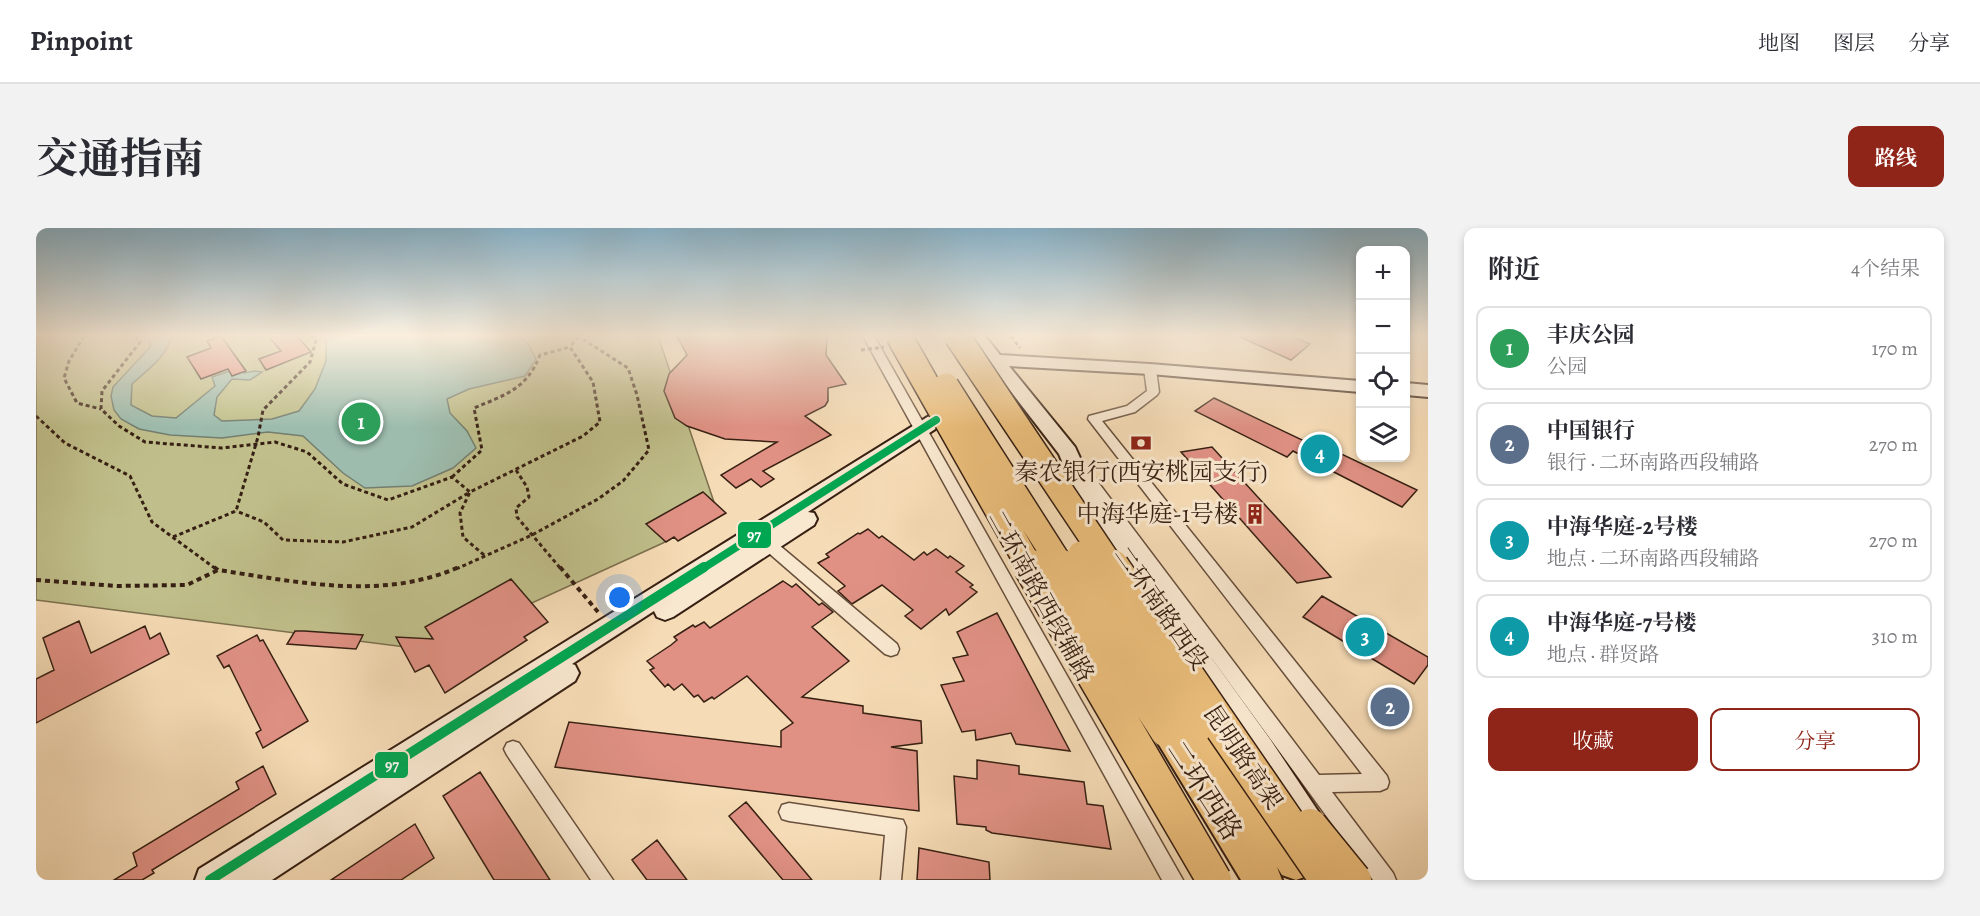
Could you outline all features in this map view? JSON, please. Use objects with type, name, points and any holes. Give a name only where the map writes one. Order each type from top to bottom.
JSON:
[{"type":"highway","points":[[915,366],[958,445],[1212,880]]},
{"type":"highway","points":[[937,366],[1181,729]]},
{"type":"highway","name":"二环南路西段","points":[[955,366],[1181,729]]},
{"type":"highway","name":"昆明路高架","points":[[977,366],[1033,452],[1327,880]]},
{"type":"highway","points":[[1188,675],[1354,880]]},
{"type":"highway","name":"二环西路","points":[[1181,729],[1263,880]]},
{"type":"highway","name":"二环西路","points":[[1181,729],[1310,880]]},
{"type":"street","name":"二环南路西段辅路","points":[[888,366],[932,431],[1173,880]]},
{"type":"street","points":[[903,366],[932,431],[1212,880]]},
{"type":"street","name":"二环南路西段","points":[[999,366],[1068,452],[1092,509],[1260,748],[1348,880]]},
{"type":"street","points":[[1105,366],[1356,386]]},
{"type":"street","points":[[1150,369],[1153,392],[1131,409],[1094,419],[1380,782],[1314,784]]},
{"type":"street","points":[[1410,389],[1428,391]]},
{"type":"street","points":[[244,880],[768,544],[932,431]]},
{"type":"street","points":[[210,880],[735,546],[932,431]]},
{"type":"street","points":[[1068,452],[1386,880]]},
{"type":"street","points":[[768,544],[891,649]]},
{"type":"street","points":[[513,749],[603,880]]},
{"type":"street","points":[[789,812],[896,827],[891,880]]},
{"type":"path","points":[[67,366],[64,378],[77,403],[101,409],[119,426],[145,442],[222,448],[275,442],[307,452],[343,484],[388,500],[452,477],[482,450],[474,408],[516,390],[528,380],[537,366]]},
{"type":"path","points":[[101,409],[102,392],[121,366]]},
{"type":"path","points":[[236,511],[258,437],[263,410],[306,366]]},
{"type":"path","points":[[173,537],[236,511],[264,522],[283,540],[343,542],[412,527],[470,492],[583,436],[600,422],[598,394],[587,366]]},
{"type":"path","points":[[36,416],[65,443],[130,476],[152,522],[218,570],[330,587],[403,584],[441,575],[532,535],[623,481],[649,450],[638,395],[626,366]]},
{"type":"path","points":[[516,470],[527,487],[529,497],[516,508],[517,517],[611,627]]},
{"type":"path","points":[[452,477],[470,492]]},
{"type":"path","points":[[470,492],[460,513],[463,537],[484,555]]},
{"type":"path","points":[[36,580],[117,586],[187,585],[218,570]]},
{"type":"shaded area","points":[[36,366],[668,366],[716,508],[663,543],[429,650],[36,600]]},
{"type":"shaded area","points":[[132,366],[151,366],[132,384],[131,405],[152,416],[176,418],[215,386],[212,377],[236,369],[244,373],[262,372],[250,380],[232,379],[217,397],[214,415],[222,421],[272,419],[299,411],[315,389],[324,366],[531,366],[525,376],[469,389],[447,399],[450,413],[467,431],[476,448],[453,468],[412,486],[365,488],[343,473],[303,436],[268,432],[222,438],[170,435],[139,429],[121,419],[114,410],[111,396],[113,387]]},
{"type":"building","points":[[193,366],[243,366],[246,371],[232,376],[228,369],[201,379]]},
{"type":"building","points":[[676,366],[834,366],[846,384],[828,388],[828,401],[825,406],[805,416],[831,435],[763,471],[774,479],[761,487],[751,479],[736,488],[721,475],[777,442],[725,439],[687,426],[675,418],[664,391],[669,374]]},
{"type":"building","points":[[1214,398],[1304,441],[1308,438],[1417,490],[1402,507],[1293,451],[1287,457],[1195,411]]},
{"type":"building","name":"中海华庭-1号楼","points":[[1212,447],[1331,577],[1297,583],[1181,452]]},
{"type":"building","points":[[703,492],[726,513],[678,541],[674,537],[666,542],[646,524]]},
{"type":"building","points":[[868,529],[879,538],[882,536],[914,560],[924,552],[927,555],[936,549],[948,558],[950,556],[964,566],[956,572],[973,585],[970,587],[977,592],[949,615],[946,609],[921,629],[905,616],[913,610],[882,585],[852,604],[838,591],[845,586],[818,563],[829,557],[826,554]]},
{"type":"building","points":[[511,579],[548,622],[524,637],[527,640],[445,693],[429,665],[415,672],[396,637],[433,639],[425,627]]},
{"type":"building","points":[[783,581],[792,587],[796,584],[819,605],[822,603],[833,612],[812,627],[849,661],[802,697],[863,706],[863,713],[921,721],[922,743],[891,747],[917,751],[919,811],[555,767],[569,722],[781,747],[781,731],[793,723],[747,676],[714,699],[712,697],[704,702],[698,695],[694,697],[682,684],[674,690],[668,684],[665,687],[650,670],[654,668],[647,661],[677,640],[674,637],[693,625],[695,627],[704,622],[710,628]]},
{"type":"building","points":[[1322,596],[1428,657],[1428,665],[1414,684],[1303,617]]},
{"type":"building","points":[[997,613],[1070,751],[1016,744],[1011,733],[976,740],[975,730],[962,732],[941,685],[964,681],[953,658],[968,655],[957,632]]},
{"type":"building","points":[[79,621],[91,653],[145,626],[150,639],[160,633],[169,654],[36,723],[36,679],[54,670],[43,638]]},
{"type":"building","points":[[295,631],[363,635],[356,649],[287,644]]},
{"type":"building","points":[[257,635],[260,641],[263,640],[308,721],[263,748],[256,733],[261,730],[229,665],[224,668],[217,656]]},
{"type":"building","points":[[977,760],[1019,766],[1019,774],[1084,782],[1087,804],[1103,806],[1111,849],[992,833],[986,830],[986,827],[957,824],[954,776],[977,779]]},
{"type":"building","points":[[263,766],[276,794],[152,870],[154,873],[142,880],[114,880],[137,866],[133,853],[239,789],[236,782]]},
{"type":"building","points":[[480,772],[550,880],[494,880],[443,796]]},
{"type":"building","points":[[746,802],[812,880],[783,880],[729,816]]},
{"type":"building","points":[[415,824],[434,858],[401,880],[331,880]]},
{"type":"building","points":[[657,840],[687,880],[647,880],[632,860]]},
{"type":"building","points":[[919,848],[989,862],[990,880],[917,880]]},
{"type":"transit line","name":"97","points":[[210,880],[936,420]]},
{"type":"place","name":"丰庆公园","points":[[361,422]]},
{"type":"place","name":"秦农银行(西安桃园支行)","points":[[1141,443]]},
{"type":"place","name":"中海华庭-7号楼","points":[[1320,454]]},
{"type":"place","name":"中海华庭-1号楼","points":[[1255,514]]},
{"type":"place","name":"中海华庭-2号楼","points":[[1365,637]]},
{"type":"place","name":"中国银行","points":[[1390,707]]}]
